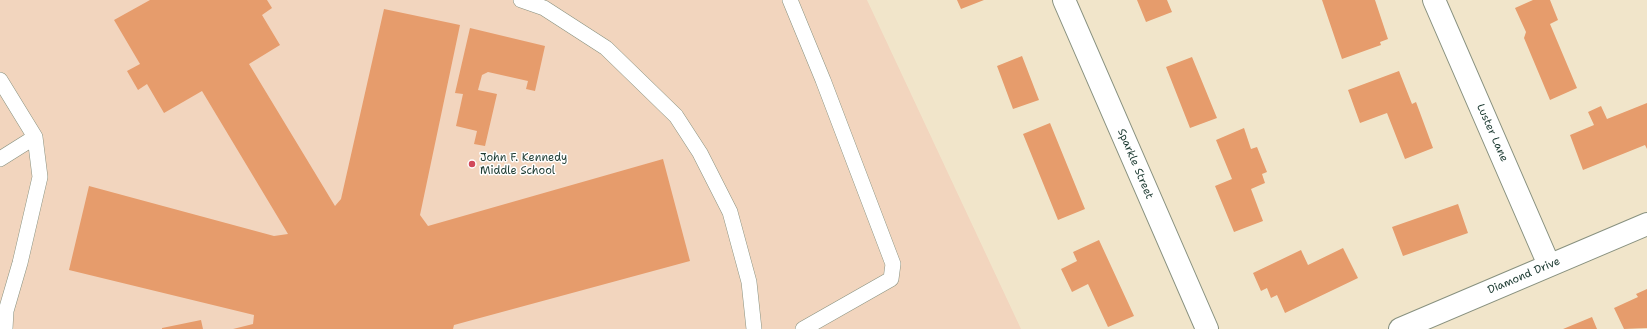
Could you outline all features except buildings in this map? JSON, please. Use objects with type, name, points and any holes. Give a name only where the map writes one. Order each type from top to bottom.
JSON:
[{"type":"street","name":"Sparkle Street","points":[[1064,0],[1207,329]]},
{"type":"street","name":"Luster Lane","points":[[1434,0],[1550,265]]},
{"type":"street","name":"Diamond Drive","points":[[1400,329],[1647,224]]},
{"type":"lane","points":[[522,0],[544,8],[606,48],[676,116],[700,153],[730,212],[749,282],[754,329]]},
{"type":"lane","points":[[790,0],[823,80],[893,264],[891,279],[803,329]]},
{"type":"lane","points":[[0,80],[35,137],[40,177],[20,262],[6,311],[5,329]]},
{"type":"lane","points":[[0,159],[35,137]]},
{"type":"shaded area","name":"John F. Kennedy Middle School","points":[[0,0],[867,0],[1021,329],[0,329]]},
{"type":"place","name":"John F. Kennedy Middle School","points":[[472,164]]}]
